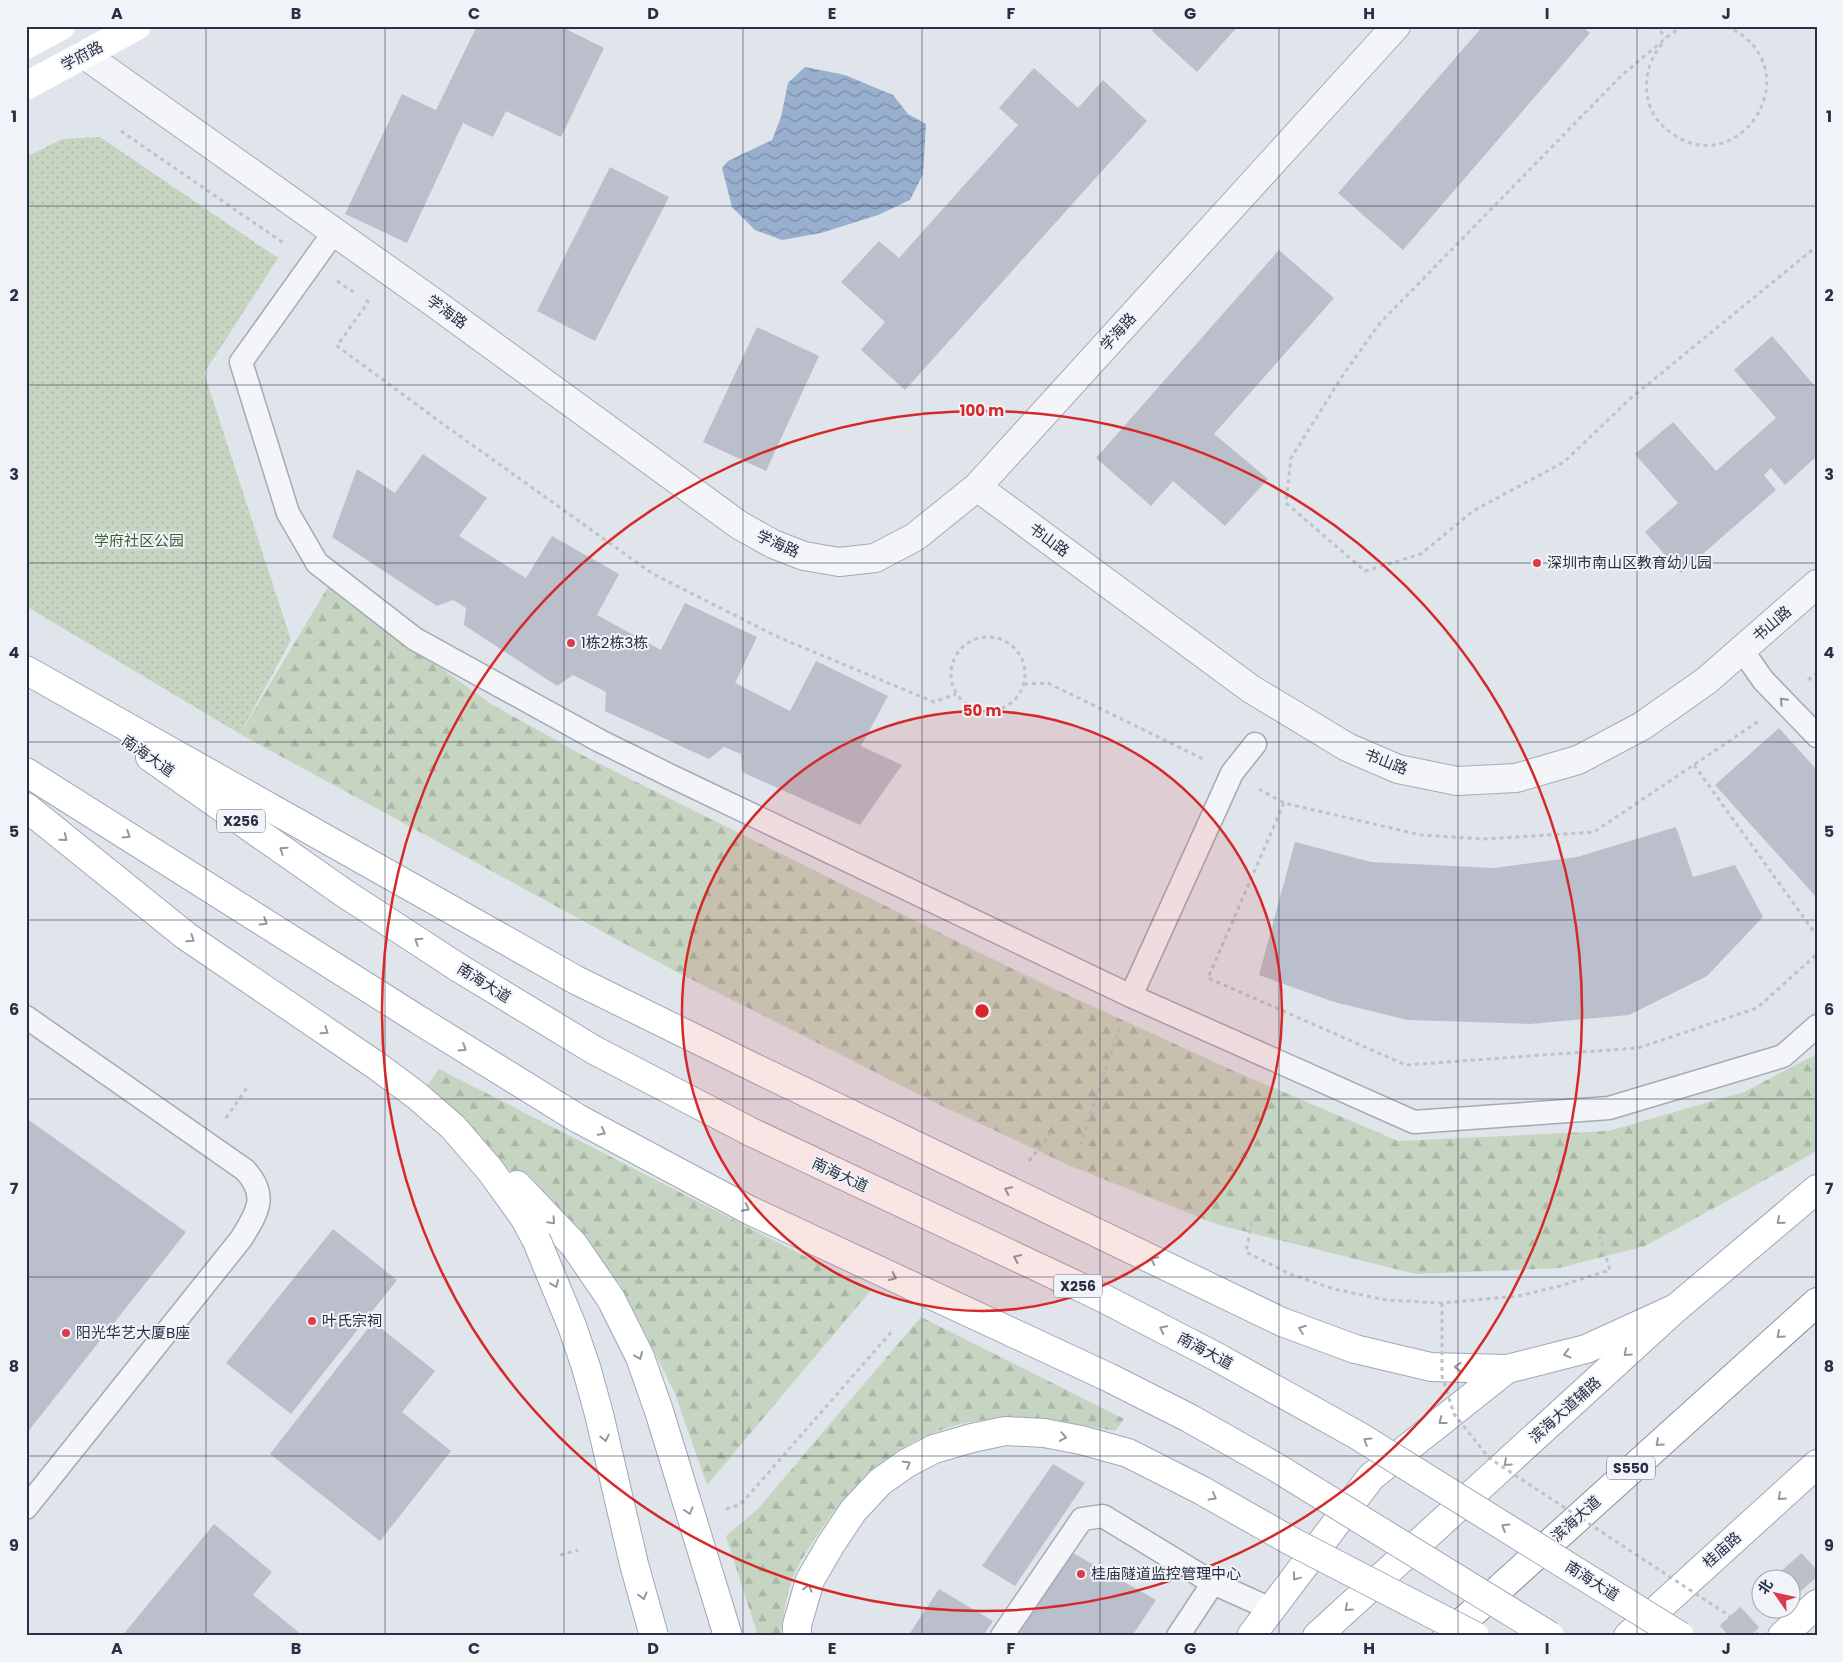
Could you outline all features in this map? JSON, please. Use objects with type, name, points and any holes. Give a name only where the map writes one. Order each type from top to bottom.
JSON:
[{"type":"main road","points":[[26,45],[61,26]]},
{"type":"main road","name":"学府路","points":[[26,86],[138,26]]},
{"type":"main road","points":[[26,670],[576,980],[1274,1318],[1356,1349],[1431,1366],[1507,1369],[1586,1349],[1676,1308]]},
{"type":"main road","name":"南海大道","points":[[26,670],[344,892],[459,968],[594,1050],[751,1132],[1099,1296],[1215,1356],[1357,1435],[1680,1636]]},
{"type":"main road","points":[[26,772],[577,1118],[749,1210],[1101,1374],[1189,1418],[1274,1466],[1550,1636]]},
{"type":"main road","points":[[26,807],[186,936],[416,1095],[524,1191],[574,1245],[611,1299],[643,1366],[659,1411],[728,1636]]},
{"type":"main road","points":[[453,1127],[490,1170],[524,1217],[536,1239],[572,1326],[599,1414],[634,1564],[654,1636]]},
{"type":"main road","name":"滨海大道辅路","points":[[1317,1636],[1676,1308],[1817,1190]]},
{"type":"main road","name":"滨海大道","points":[[1447,1636],[1817,1302]]},
{"type":"main road","points":[[1251,1636],[1371,1477],[1507,1369]]},
{"type":"main road","points":[[797,1636],[797,1626],[810,1580],[853,1510],[880,1482],[908,1463],[934,1449],[1005,1431],[1044,1433],[1081,1440],[1128,1453],[1201,1490],[1289,1540],[1475,1636]]},
{"type":"main road","name":"桂庙路","points":[[1628,1636],[1817,1464]]},
{"type":"main road","points":[[1782,1636],[1817,1604]]},
{"type":"street","name":"学海路","points":[[85,55],[441,307],[739,525],[773,544],[804,556],[839,562],[875,558],[915,537],[977,487],[1396,26]]},
{"type":"street","name":"书山路","points":[[977,487],[1252,689],[1348,746],[1398,769],[1457,781],[1516,778],[1578,760],[1642,726],[1706,681],[1817,584]]},
{"type":"lane","points":[[334,232],[241,362],[288,513],[317,563],[415,639],[600,741],[1131,996],[1414,1122],[1610,1108],[1782,1056],[1817,1026]]},
{"type":"lane","points":[[1742,650],[1763,680],[1817,736]]},
{"type":"lane","points":[[1131,996],[1232,773],[1255,744]]},
{"type":"lane","points":[[26,1017],[209,1143],[245,1170],[258,1186],[259,1202],[253,1220],[241,1239],[26,1508]]},
{"type":"lane","points":[[1002,1636],[1082,1519],[1103,1516],[1213,1583],[1271,1609]]},
{"type":"lane","points":[[1178,1636],[1213,1583]]},
{"type":"path","points":[[1654,26],[1667,37]]},
{"type":"path","points":[[1684,26],[1667,37],[1622,75],[1380,323],[1343,375],[1291,458],[1286,503],[1365,571],[1422,554],[1473,511],[1564,462],[1631,398],[1817,246]]},
{"type":"path","points":[[1689,26],[1667,37],[1654,53],[1647,72],[1646,92],[1652,112],[1664,128],[1681,140],[1700,145],[1721,144],[1739,136],[1754,122],[1764,105],[1767,85],[1764,66],[1756,48],[1742,34],[1725,26]]},
{"type":"path","points":[[121,132],[368,302],[337,346],[653,574],[778,637],[934,702],[956,694]]},
{"type":"path","points":[[982,636],[994,636],[1006,641],[1016,649],[1022,660],[1025,672],[1024,684],[1010,704],[999,710],[975,709],[964,703],[956,694],[951,683],[950,670],[953,659],[960,648],[982,636]]},
{"type":"path","points":[[1694,765],[1817,936]]},
{"type":"path","points":[[1284,803],[1208,978],[1406,1065],[1638,1048],[1756,1008],[1817,954]]},
{"type":"path","points":[[1080,1144],[1131,996]]},
{"type":"path","points":[[209,1143],[249,1085]]},
{"type":"path","points":[[1025,1166],[1052,1132]]},
{"type":"path","points":[[1252,1222],[1246,1252],[1290,1274],[1334,1289],[1386,1300],[1442,1302],[1518,1296],[1560,1286],[1610,1270],[1600,1234]]},
{"type":"path","points":[[1442,1302],[1442,1376],[1454,1414],[1490,1458],[1760,1636]]},
{"type":"path","points":[[719,1512],[741,1504],[893,1330]]},
{"type":"path","points":[[560,1555],[578,1550]]},
{"type":"green space","name":"学府社区公园","points":[[100,137],[278,258],[204,373],[291,640],[240,734],[26,606],[26,157],[62,139]]},
{"type":"green space","points":[[328,587],[491,704],[584,756],[1033,979],[1234,1071],[1398,1141],[1609,1131],[1744,1092],[1817,1054],[1817,1151],[1645,1246],[1559,1268],[1416,1274],[1219,1225],[1073,1167],[938,1104],[675,971],[240,734]]},
{"type":"green space","points":[[439,1069],[871,1290],[707,1485],[674,1391],[620,1284],[532,1190],[422,1093]]},
{"type":"green space","points":[[921,1317],[1124,1419],[1115,1431],[1031,1419],[1003,1418],[973,1421],[946,1428],[921,1438],[897,1452],[856,1486],[837,1508],[808,1549],[790,1587],[780,1636],[758,1636],[726,1536],[757,1510]]},
{"type":"water","points":[[805,67],[845,75],[893,95],[908,114],[926,124],[923,174],[910,200],[878,215],[821,233],[782,240],[755,230],[732,207],[722,168],[728,161],[772,140],[781,117],[788,83]]},
{"type":"building","points":[[477,26],[560,26],[604,48],[561,137],[506,111],[493,137],[463,123],[407,243],[345,214],[402,94],[436,110]]},
{"type":"building","points":[[1156,26],[1238,26],[1197,72],[1152,31]]},
{"type":"building","points":[[1483,26],[1582,26],[1590,33],[1403,250],[1338,193]]},
{"type":"building","points":[[1034,68],[1078,108],[1103,80],[1147,121],[905,390],[861,350],[885,322],[841,282],[879,241],[899,258],[1018,125],[999,108]]},
{"type":"building","points":[[610,167],[669,197],[595,341],[537,311]]},
{"type":"building","points":[[1279,250],[1334,298],[1214,434],[1268,479],[1225,526],[1173,481],[1151,506],[1096,458]]},
{"type":"building","points":[[757,327],[819,356],[766,471],[703,442]]},
{"type":"building","points":[[1772,336],[1814,385],[1817,383],[1817,456],[1785,485],[1771,468],[1764,475],[1776,490],[1681,573],[1645,532],[1678,503],[1635,454],[1673,422],[1716,471],[1776,418],[1734,370]]},
{"type":"building","name":"1栋2栋3栋","points":[[423,454],[487,498],[459,536],[526,578],[552,536],[619,574],[597,615],[661,650],[685,603],[757,637],[735,683],[790,711],[816,661],[888,696],[861,746],[902,765],[860,825],[742,772],[741,754],[724,747],[709,759],[605,711],[606,692],[573,675],[557,686],[464,625],[466,608],[453,600],[437,606],[332,537],[357,469],[395,493]]},
{"type":"building","points":[[1779,728],[1817,770],[1817,898],[1715,785]]},
{"type":"building","points":[[1676,827],[1693,877],[1735,865],[1763,917],[1707,976],[1629,1015],[1530,1024],[1408,1020],[1334,1002],[1259,975],[1295,842],[1371,862],[1493,868],[1577,857]]},
{"type":"building","name":"阳光华艺大厦B座","points":[[26,1118],[186,1232],[26,1434]]},
{"type":"building","name":"叶氏宗祠","points":[[333,1229],[397,1280],[291,1414],[226,1363]]},
{"type":"building","points":[[373,1322],[435,1371],[402,1412],[451,1451],[380,1541],[270,1454]]},
{"type":"building","points":[[1053,1464],[1085,1483],[1015,1586],[982,1566]]},
{"type":"building","points":[[214,1524],[272,1572],[253,1595],[303,1636],[122,1636]]},
{"type":"building","name":"桂庙隧道监控管理中心","points":[[1066,1549],[1156,1600],[1132,1636],[1011,1636]]},
{"type":"building","points":[[939,1589],[993,1621],[983,1636],[908,1636]]},
{"type":"tunnel","points":[[1800,1573],[1817,1558]]},
{"type":"tunnel","points":[[1729,1636],[1750,1617]]},
{"type":"place","name":"深圳市南山区教育幼儿园","points":[[1537,563]]},
{"type":"place","name":"1栋2栋3栋","points":[[571,643]]},
{"type":"place","name":"叶氏宗祠","points":[[312,1321]]},
{"type":"place","name":"阳光华艺大厦B座","points":[[66,1333]]},
{"type":"place","name":"桂庙隧道监控管理中心","points":[[1081,1574]]}]
